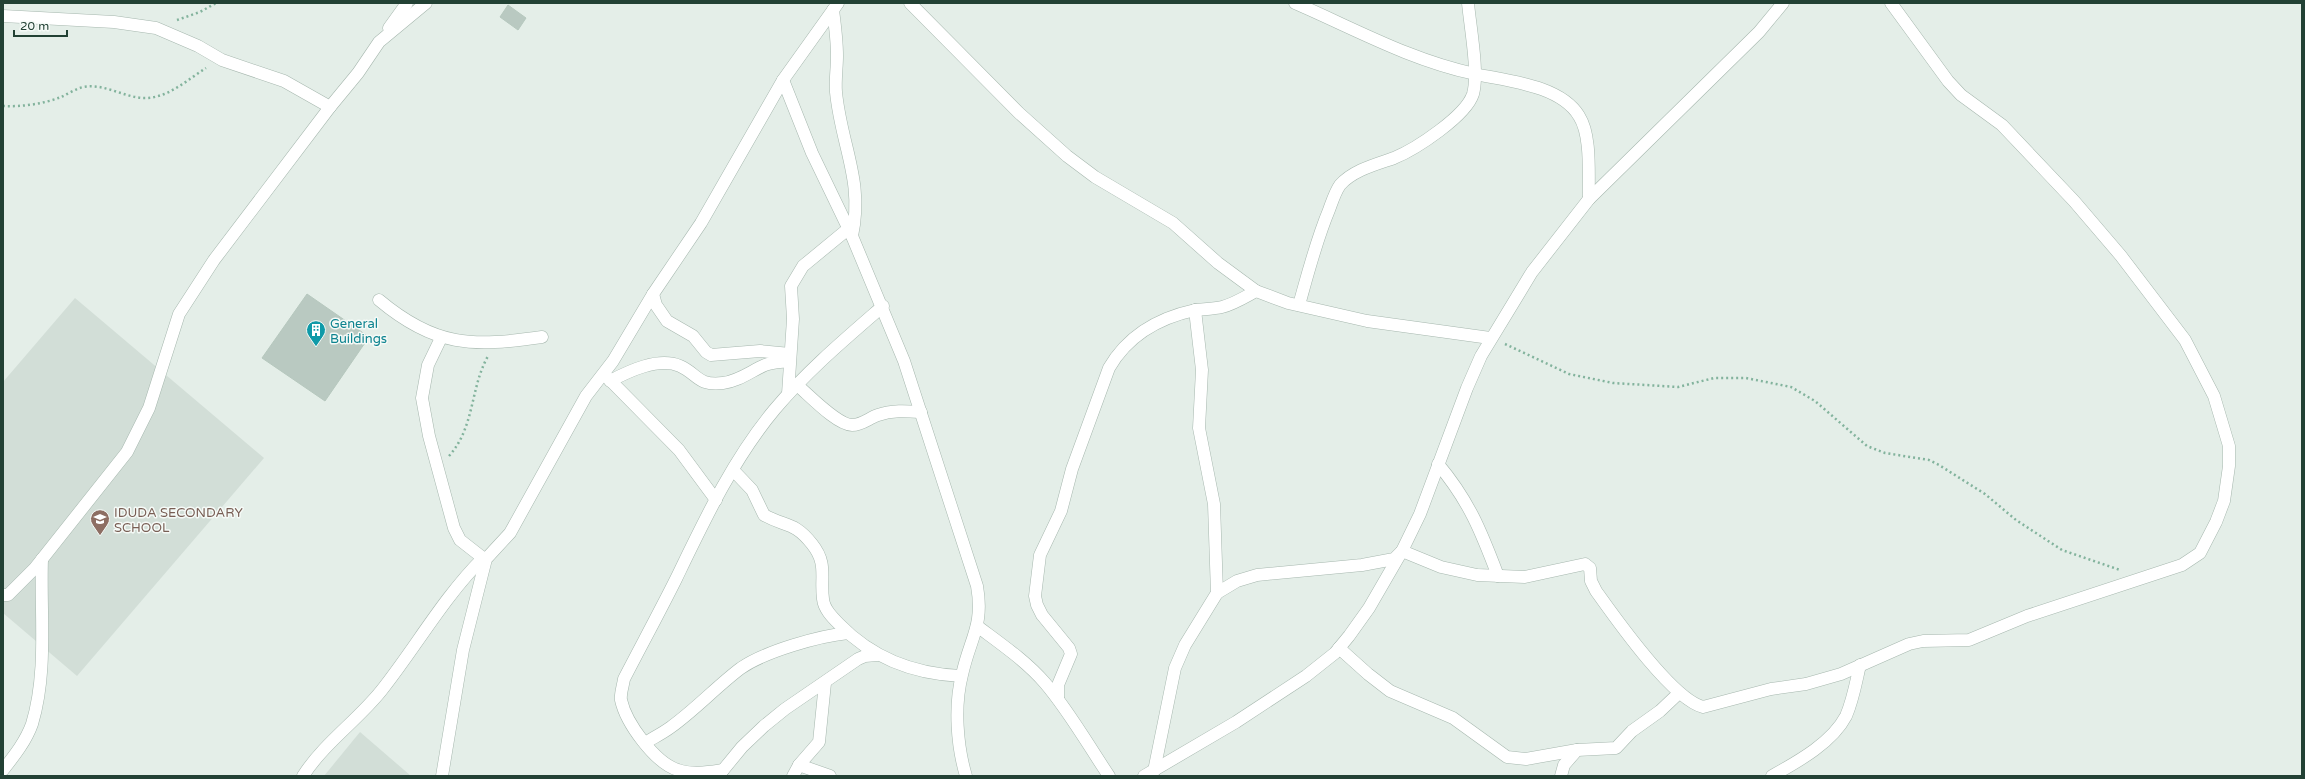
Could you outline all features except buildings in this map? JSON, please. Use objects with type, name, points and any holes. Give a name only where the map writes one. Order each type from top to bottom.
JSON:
[{"type":"street","points":[[3,595],[8,595],[42,559],[126,452],[149,408],[163,358],[179,314],[193,291],[330,107],[358,73],[407,3]]},
{"type":"street","points":[[379,42],[426,3]]},
{"type":"street","points":[[910,3],[1019,113],[1067,156],[1095,177],[1174,223],[1218,263],[1256,291],[1299,305],[1367,321],[1490,338]]},
{"type":"street","points":[[1295,3],[1389,47],[1441,66],[1538,87],[1573,109],[1579,116],[1586,136],[1589,199]]},
{"type":"street","points":[[1299,305],[1318,237],[1340,185],[1354,175],[1404,153],[1441,130],[1468,103],[1473,93],[1475,74],[1468,3]]},
{"type":"street","points":[[1149,773],[1274,698],[1306,676],[1339,648],[1369,608],[1402,551],[1420,514],[1467,388],[1490,338],[1532,272],[1589,199],[1759,32],[1783,3]]},
{"type":"street","points":[[1402,551],[1452,571],[1477,575],[1525,577],[1551,573],[1582,564],[1588,566],[1591,581],[1596,591],[1618,621],[1679,693],[1700,706],[1709,707],[1771,689],[1825,679],[1909,644],[1923,641],[1969,640],[2027,616],[2145,578],[2196,558],[2216,522],[2224,501],[2229,446],[2214,396],[2185,340],[2098,229],[2002,124],[1966,99],[1948,82],[1891,3]]},
{"type":"street","points":[[442,776],[464,650],[486,560],[510,533],[586,396],[607,377],[653,294],[701,223],[782,80],[836,6]]},
{"type":"street","points":[[788,394],[793,319],[791,286],[803,266],[850,233],[856,216],[854,172],[836,92],[836,6]]},
{"type":"street","points":[[3,16],[114,22],[156,28],[198,46],[222,60],[284,82],[330,107]]},
{"type":"street","points":[[782,80],[812,153],[883,306],[906,366],[977,586],[980,608],[977,626],[961,676],[959,708],[959,736],[966,776]]},
{"type":"street","points":[[1058,699],[1058,684],[1071,654],[1069,648],[1042,615],[1037,605],[1035,596],[1040,555],[1061,511],[1072,469],[1109,368],[1118,353],[1136,335],[1156,323],[1195,310],[1223,306],[1256,291]]},
{"type":"street","points":[[653,294],[656,305],[667,321],[693,336],[706,352],[711,355],[760,351],[790,358]]},
{"type":"street","points":[[379,300],[409,323],[442,338],[460,342],[500,342],[542,337]]},
{"type":"street","points":[[877,655],[865,656],[858,659],[825,683],[784,708],[742,747],[721,773],[693,773],[677,770],[663,762],[645,743],[625,713],[620,699],[624,679],[716,500],[761,427],[788,394],[832,350],[883,306]]},
{"type":"street","points":[[1195,310],[1202,370],[1199,428],[1214,504],[1217,593]]},
{"type":"street","points":[[303,776],[344,727],[380,692],[440,606],[483,558],[460,540],[454,528],[429,436],[422,398],[428,365],[442,338]]},
{"type":"street","points":[[607,377],[664,363],[679,366],[698,380],[723,383],[742,378],[767,364],[790,358]]},
{"type":"street","points":[[607,377],[679,450],[716,500]]},
{"type":"street","points":[[797,385],[826,410],[847,424],[859,424],[876,415],[893,411],[921,412]]},
{"type":"street","points":[[1438,464],[1458,487],[1469,506],[1498,576]]},
{"type":"street","points":[[734,470],[752,490],[764,515],[794,526],[813,545],[821,559],[824,571],[823,600],[825,606],[828,612],[848,634],[877,655],[920,671],[961,676]]},
{"type":"street","points":[[1149,773],[1175,668],[1185,646],[1217,593],[1238,581],[1257,575],[1362,565],[1394,559],[1402,551]]},
{"type":"street","points":[[3,770],[23,743],[32,724],[38,694],[41,673],[42,559]]},
{"type":"street","points":[[977,626],[1032,670],[1058,699],[1109,776]]},
{"type":"street","points":[[645,743],[671,727],[742,668],[758,659],[830,635],[848,634]]},
{"type":"street","points":[[1339,648],[1390,691],[1453,718],[1507,757],[1526,759],[1577,750],[1617,747],[1632,731],[1660,711],[1679,693]]},
{"type":"street","points":[[1772,776],[1813,749],[1838,728],[1850,705],[1860,665]]},
{"type":"street","points":[[793,776],[799,765],[819,742],[825,683]]},
{"type":"street","points":[[1561,776],[1564,764],[1577,750]]},
{"type":"street","points":[[799,765],[830,776]]},
{"type":"path","points":[[156,28],[200,12],[216,3]]},
{"type":"path","points":[[3,106],[17,106],[55,99],[84,87],[106,89],[138,98],[150,98],[173,90],[222,60]]},
{"type":"path","points":[[1490,338],[1569,374],[1613,383],[1678,387],[1714,378],[1746,378],[1791,387],[1815,401],[1868,446],[1894,455],[1925,459],[1939,465],[1985,494],[2016,520],[2062,550],[2145,578]]},
{"type":"path","points":[[438,468],[462,439],[468,424],[481,368],[489,354],[500,342]]},
{"type":"shaded area","name":"IDUDA SECONDARY SCHOOL","points":[[75,298],[264,458],[77,676],[3,613],[3,382]]},
{"type":"shaded area","points":[[360,732],[411,776],[324,776]]},
{"type":"place","name":"General Buildings","points":[[316,347]]},
{"type":"place","name":"IDUDA SECONDARY SCHOOL","points":[[100,536]]}]
